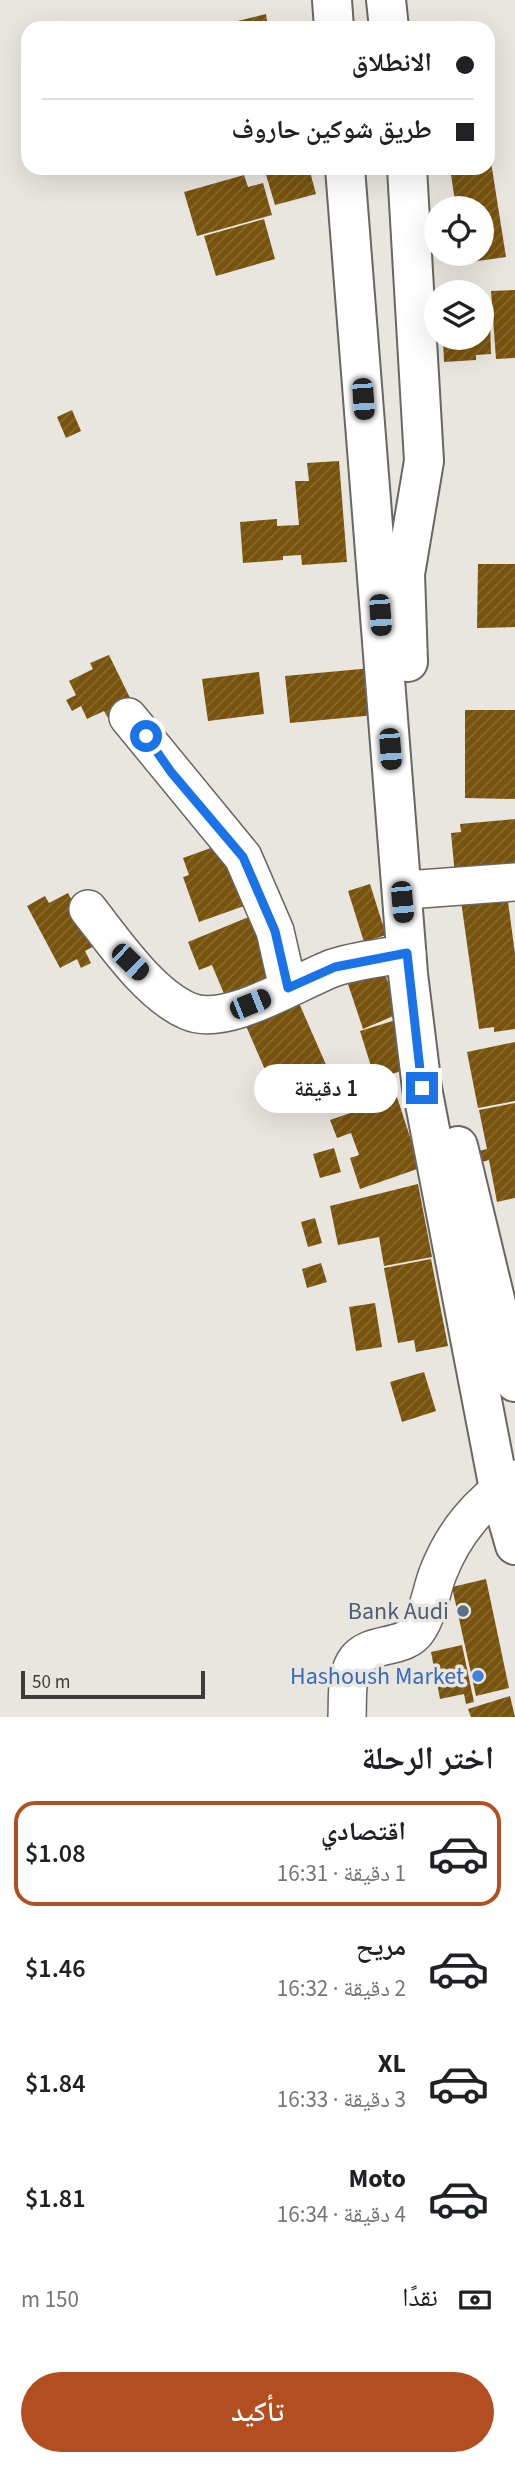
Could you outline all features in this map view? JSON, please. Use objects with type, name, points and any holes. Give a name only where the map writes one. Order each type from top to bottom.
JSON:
[{"type":"main road","points":[[332,0],[334,21]]},
{"type":"main road","points":[[386,0],[388,21]]},
{"type":"main road","points":[[346,175],[407,953],[507,1484],[515,1545]]},
{"type":"main road","points":[[407,175],[424,461],[405,574],[410,744],[433,1089],[515,1382]]},
{"type":"street","points":[[128,717],[243,857],[275,931],[288,988]]},
{"type":"street","points":[[420,889],[515,882]]},
{"type":"street","points":[[88,909],[130,962],[161,992],[188,1011],[209,1016],[230,1012],[335,967],[407,953]]},
{"type":"street","points":[[347,1717],[348,1686],[358,1658],[365,1653],[399,1642],[418,1629],[450,1547],[471,1513],[507,1484]]},
{"type":"building","points":[[266,14],[267,21],[237,21]]},
{"type":"building","points":[[244,175],[248,187],[263,183],[272,215],[197,236],[184,192]]},
{"type":"building","points":[[266,175],[311,175],[316,194],[275,205]]},
{"type":"building","points":[[451,175],[493,175],[506,257],[494,259],[494,196],[454,196]]},
{"type":"building","points":[[264,219],[275,259],[216,276],[204,236]]},
{"type":"building","points":[[515,290],[515,358],[496,359],[494,291]]},
{"type":"building","points":[[444,350],[491,350],[491,354],[476,355],[476,360],[444,362]]},
{"type":"building","points":[[72,410],[81,431],[66,438],[57,417]]},
{"type":"building","points":[[339,461],[347,562],[302,565],[301,555],[283,556],[283,560],[243,563],[240,522],[277,519],[277,526],[299,525],[295,481],[309,481],[307,463]]},
{"type":"building","points":[[478,564],[515,564],[515,627],[477,628]]},
{"type":"building","points":[[109,655],[134,706],[108,718],[104,711],[87,719],[81,706],[72,711],[66,700],[76,695],[69,681],[93,669],[90,663]]},
{"type":"building","points":[[372,668],[376,715],[290,723],[285,676]]},
{"type":"building","points":[[259,672],[264,714],[208,721],[202,679]]},
{"type":"building","points":[[465,710],[515,710],[515,799],[465,798]]},
{"type":"building","points":[[515,819],[515,876],[455,875],[451,833],[461,832],[460,824]]},
{"type":"building","points":[[222,844],[244,906],[199,922],[183,877],[189,875],[183,858]]},
{"type":"building","points":[[370,884],[386,935],[364,942],[348,891]]},
{"type":"building","points":[[68,893],[96,945],[85,951],[91,963],[81,968],[77,959],[60,968],[27,906],[45,896],[49,903]]},
{"type":"building","points":[[507,894],[515,954],[515,1029],[494,1032],[494,1027],[479,1029],[461,901]]},
{"type":"building","points":[[251,916],[275,976],[225,996],[212,965],[199,970],[188,942]]},
{"type":"building","points":[[383,967],[398,1014],[363,1029],[346,978]]},
{"type":"building","points":[[299,1003],[327,1067],[276,1095],[246,1026]]},
{"type":"building","points":[[399,1019],[415,1067],[375,1079],[360,1031]]},
{"type":"building","points":[[515,1042],[515,1101],[478,1108],[467,1052]]},
{"type":"building","points":[[397,1097],[420,1168],[360,1189],[350,1158],[359,1155],[351,1133],[337,1138],[330,1120]]},
{"type":"building","points":[[515,1103],[515,1198],[497,1202],[489,1160],[482,1162],[479,1151],[487,1149],[479,1110]]},
{"type":"building","points":[[334,1148],[341,1172],[320,1178],[313,1154]]},
{"type":"building","points":[[418,1184],[432,1257],[384,1266],[379,1237],[338,1245],[330,1206]]},
{"type":"building","points":[[315,1218],[322,1243],[308,1247],[301,1222]]},
{"type":"building","points":[[431,1259],[448,1346],[416,1352],[414,1340],[398,1343],[384,1268]]},
{"type":"building","points":[[321,1263],[327,1282],[307,1288],[302,1269]]},
{"type":"building","points":[[375,1303],[382,1347],[356,1351],[349,1307]]},
{"type":"building","points":[[424,1372],[436,1411],[402,1422],[390,1382]]},
{"type":"building","points":[[486,1579],[509,1688],[476,1696],[452,1587]]},
{"type":"building","points":[[462,1645],[474,1702],[466,1704],[464,1694],[440,1699],[431,1652]]},
{"type":"building","points":[[510,1696],[515,1717],[471,1717],[468,1709]]},
{"type":"place","name":"Bank Audi","points":[[463,1611]]},
{"type":"place","name":"Hashoush Market","points":[[478,1676]]},
{"type":"route","points":[[146,736],[171,772],[243,857],[275,931],[288,988],[335,967],[407,953],[422,1088]]}]
